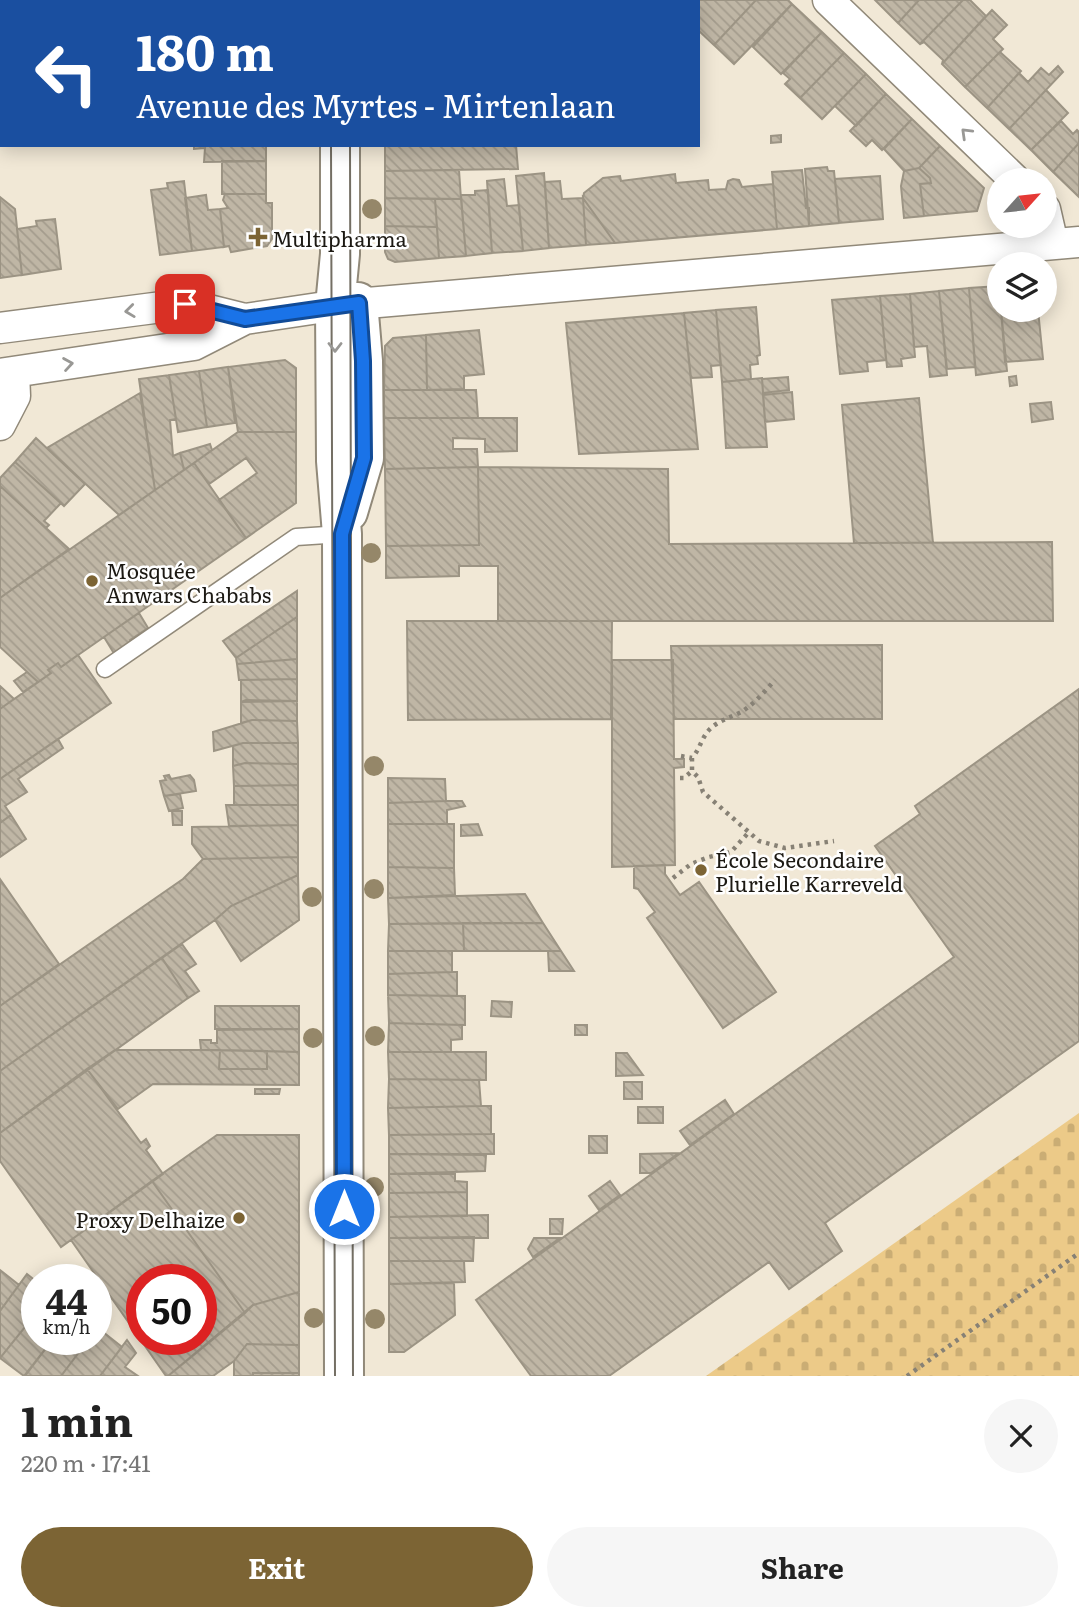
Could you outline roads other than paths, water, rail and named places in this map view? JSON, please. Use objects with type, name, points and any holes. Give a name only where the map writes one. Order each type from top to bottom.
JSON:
[{"type":"main road","points":[[340,147],[340,254],[347,305],[336,461],[342,534],[344,1376]]},
{"type":"street","points":[[828,0],[1003,168]]},
{"type":"street","points":[[0,425],[15,397],[7,373],[194,345],[245,319],[347,305],[1066,243]]},
{"type":"street","points":[[0,328],[185,304],[245,319]]},
{"type":"lane","points":[[105,669],[296,537],[342,534]]},
{"type":"tram line","points":[[331,147],[335,1376]]},
{"type":"tram line","points":[[350,147],[353,1376]]},
{"type":"place","name":"Multipharma","points":[[258,237]]},
{"type":"place","name":"Mosquée Anwars Chababs","points":[[92,581]]},
{"type":"place","name":"École Secondaire Plurielle Karreveld","points":[[701,870]]},
{"type":"place","name":"Proxy Delhaize","points":[[239,1218]]}]
